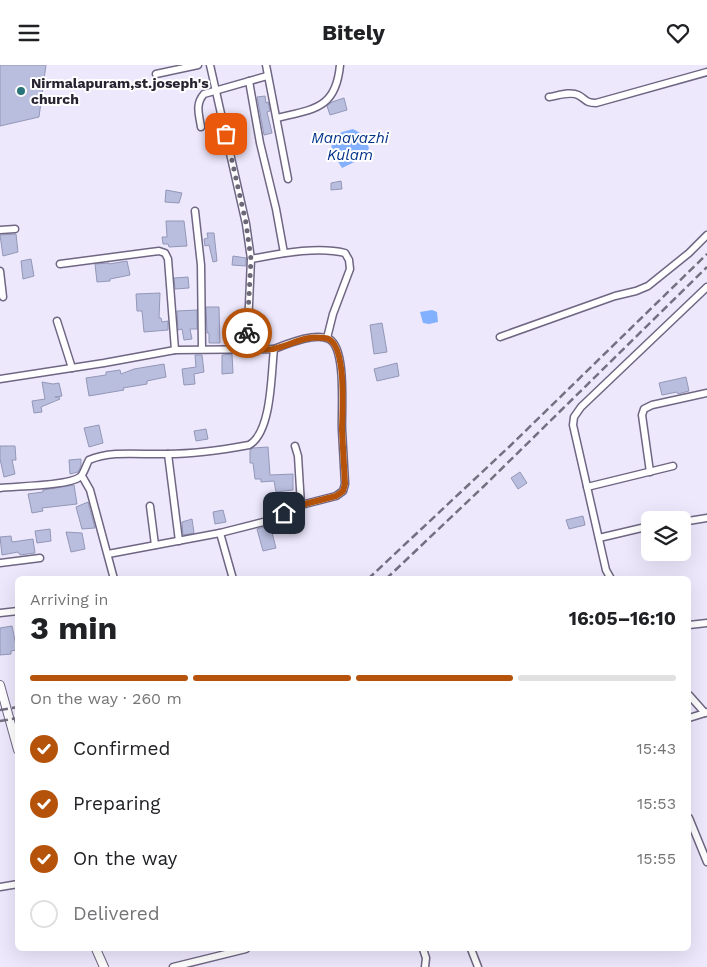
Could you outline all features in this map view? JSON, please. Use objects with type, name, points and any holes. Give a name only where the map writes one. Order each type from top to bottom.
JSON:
[{"type":"street","points":[[156,74],[198,65]]},
{"type":"street","points":[[210,65],[246,223],[251,259],[247,349]]},
{"type":"street","points":[[266,65],[288,179]]},
{"type":"street","points":[[277,119],[313,109],[326,102],[334,94],[339,79],[340,65]]},
{"type":"street","points":[[549,97],[572,93],[577,94],[588,103],[596,103],[707,71]]},
{"type":"street","points":[[201,127],[198,105],[204,93],[268,76]]},
{"type":"street","points":[[249,81],[260,143],[276,209],[284,253]]},
{"type":"street","points":[[195,211],[201,265],[202,349]]},
{"type":"street","points":[[0,230],[15,229]]},
{"type":"street","points":[[500,337],[615,296],[636,291],[648,285],[689,253],[707,235]]},
{"type":"street","points":[[60,264],[159,251],[165,253],[168,259],[175,350]]},
{"type":"street","points":[[251,259],[284,253],[335,251],[345,253],[349,260],[350,269],[333,315],[328,338]]},
{"type":"street","points":[[0,271],[3,297]]},
{"type":"street","points":[[609,576],[606,570],[572,425],[574,417],[581,407],[707,287]]},
{"type":"street","points":[[57,321],[72,368]]},
{"type":"street","points":[[0,379],[175,350],[274,349],[304,337],[328,338],[334,343],[337,350],[343,389],[342,429],[345,484],[343,491],[336,496],[301,505],[268,521],[220,533],[108,554]]},
{"type":"street","points":[[0,488],[75,480],[82,476],[89,460],[97,457],[117,454],[168,454],[237,447],[255,442],[261,433],[268,405],[274,349]]},
{"type":"street","points":[[650,472],[642,415],[644,409],[652,405],[707,393]]},
{"type":"street","points":[[295,445],[298,456],[301,505]]},
{"type":"street","points":[[168,454],[179,541]]},
{"type":"street","points":[[587,487],[673,466]]},
{"type":"street","points":[[82,476],[90,490],[113,576]]},
{"type":"street","points":[[150,506],[155,545]]},
{"type":"street","points":[[691,520],[707,518]]},
{"type":"street","points":[[599,538],[641,528]]},
{"type":"street","points":[[220,533],[233,576]]},
{"type":"street","points":[[0,563],[40,558]]},
{"type":"street","points":[[0,613],[15,611]]},
{"type":"street","points":[[691,625],[707,623]]},
{"type":"street","points":[[0,685],[15,739]]},
{"type":"street","points":[[691,697],[706,713],[691,717]]},
{"type":"street","points":[[691,823],[707,862]]},
{"type":"street","points":[[0,887],[15,884]]},
{"type":"street","points":[[97,951],[104,967]]},
{"type":"street","points":[[173,967],[238,951]]},
{"type":"street","points":[[424,951],[426,958],[425,967]]},
{"type":"street","points":[[472,951],[478,967]]},
{"type":"water","name":"Manavazhi Kulam","points":[[353,129],[362,134],[369,148],[365,157],[342,168],[332,152],[331,138]]},
{"type":"water","points":[[432,310],[437,312],[438,322],[423,323],[420,312]]},
{"type":"building","name":"Nirmalapuram,st.joseph's church","points":[[0,65],[46,65],[39,117],[0,126]]},
{"type":"building","points":[[265,96],[270,111],[267,112],[272,133],[264,135],[257,97]]},
{"type":"building","points":[[344,98],[347,110],[330,115],[327,106]]},
{"type":"building","points":[[235,118],[237,131],[230,133],[227,120]]},
{"type":"building","points":[[341,181],[342,189],[331,190],[331,183]]},
{"type":"building","points":[[166,190],[182,193],[179,203],[165,202]]},
{"type":"building","points":[[166,221],[184,221],[187,246],[169,247],[168,244],[163,244],[162,237],[167,237]]},
{"type":"building","points":[[207,233],[214,233],[217,261],[213,262],[209,245],[205,246],[204,239],[208,238]]},
{"type":"building","points":[[16,234],[18,252],[3,256],[0,235]]},
{"type":"building","points":[[233,256],[246,258],[246,266],[232,265]]},
{"type":"building","points":[[31,259],[34,276],[23,279],[21,261]]},
{"type":"building","points":[[127,261],[130,275],[110,279],[110,281],[97,282],[95,264]]},
{"type":"building","points":[[188,277],[189,288],[175,289],[174,278]]},
{"type":"building","points":[[160,293],[159,318],[161,318],[162,322],[168,321],[168,330],[144,332],[142,311],[137,311],[136,294]]},
{"type":"building","points":[[206,307],[219,307],[220,343],[209,343]]},
{"type":"building","points":[[197,310],[197,329],[190,329],[192,339],[184,340],[182,329],[178,330],[177,311]]},
{"type":"building","points":[[382,323],[387,352],[374,354],[370,325]]},
{"type":"building","points":[[232,354],[233,373],[222,374],[222,355]]},
{"type":"building","points":[[195,355],[202,355],[204,372],[194,374],[195,384],[184,385],[182,369],[196,367]]},
{"type":"building","points":[[397,363],[399,376],[377,381],[374,369]]},
{"type":"building","points":[[164,364],[166,377],[147,381],[147,384],[123,388],[124,390],[89,396],[86,378],[106,375],[106,372],[120,370],[121,374],[134,369]]},
{"type":"building","points":[[686,377],[689,391],[662,395],[659,383]]},
{"type":"building","points":[[42,382],[59,383],[62,396],[55,397],[60,399],[41,407],[42,412],[34,413],[32,401],[45,399]]},
{"type":"building","points":[[99,425],[103,443],[89,447],[84,428]]},
{"type":"building","points":[[206,429],[208,439],[196,441],[194,431]]},
{"type":"building","points":[[0,446],[15,446],[16,460],[12,460],[15,474],[4,477],[0,459]]},
{"type":"building","points":[[268,447],[270,475],[293,474],[293,490],[276,492],[274,481],[261,482],[261,479],[255,479],[253,463],[250,463],[250,450]]},
{"type":"building","points":[[81,459],[81,466],[78,472],[70,474],[69,460]]},
{"type":"building","points":[[520,472],[527,483],[518,489],[511,478]]},
{"type":"building","points":[[74,485],[77,504],[42,508],[43,511],[32,513],[28,494]]},
{"type":"building","points":[[88,502],[95,528],[82,529],[76,507]]},
{"type":"building","points":[[223,510],[226,522],[215,524],[213,512]]},
{"type":"building","points":[[297,513],[303,529],[290,534],[285,518]]},
{"type":"building","points":[[583,516],[585,525],[569,529],[566,520]]},
{"type":"building","points":[[192,519],[194,533],[183,535],[182,522]]},
{"type":"building","points":[[270,525],[276,548],[263,551],[257,529]]},
{"type":"building","points":[[50,529],[51,541],[37,543],[35,531]]},
{"type":"building","points":[[66,532],[82,533],[85,549],[71,552]]},
{"type":"building","points":[[11,536],[12,542],[33,539],[35,553],[20,555],[18,552],[2,555],[0,537]]},
{"type":"building","points":[[12,626],[15,650],[11,651],[11,654],[0,655],[0,628]]},
{"type":"railway","points":[[371,576],[511,445],[707,254]]},
{"type":"railway","points":[[389,576],[483,487],[707,267]]},
{"type":"railway","points":[[0,710],[15,708]]},
{"type":"railway","points":[[0,721],[15,718]]},
{"type":"way so far","points":[[226,134],[246,223],[251,259],[247,333]]},
{"type":"place","name":"Nirmalapuram,st.joseph's church","points":[[21,91]]},
{"type":"route","points":[[247,333],[247,349],[274,349],[304,337],[328,338],[334,343],[337,350],[343,389],[342,429],[345,484],[343,491],[336,496],[301,505],[284,513]]}]
